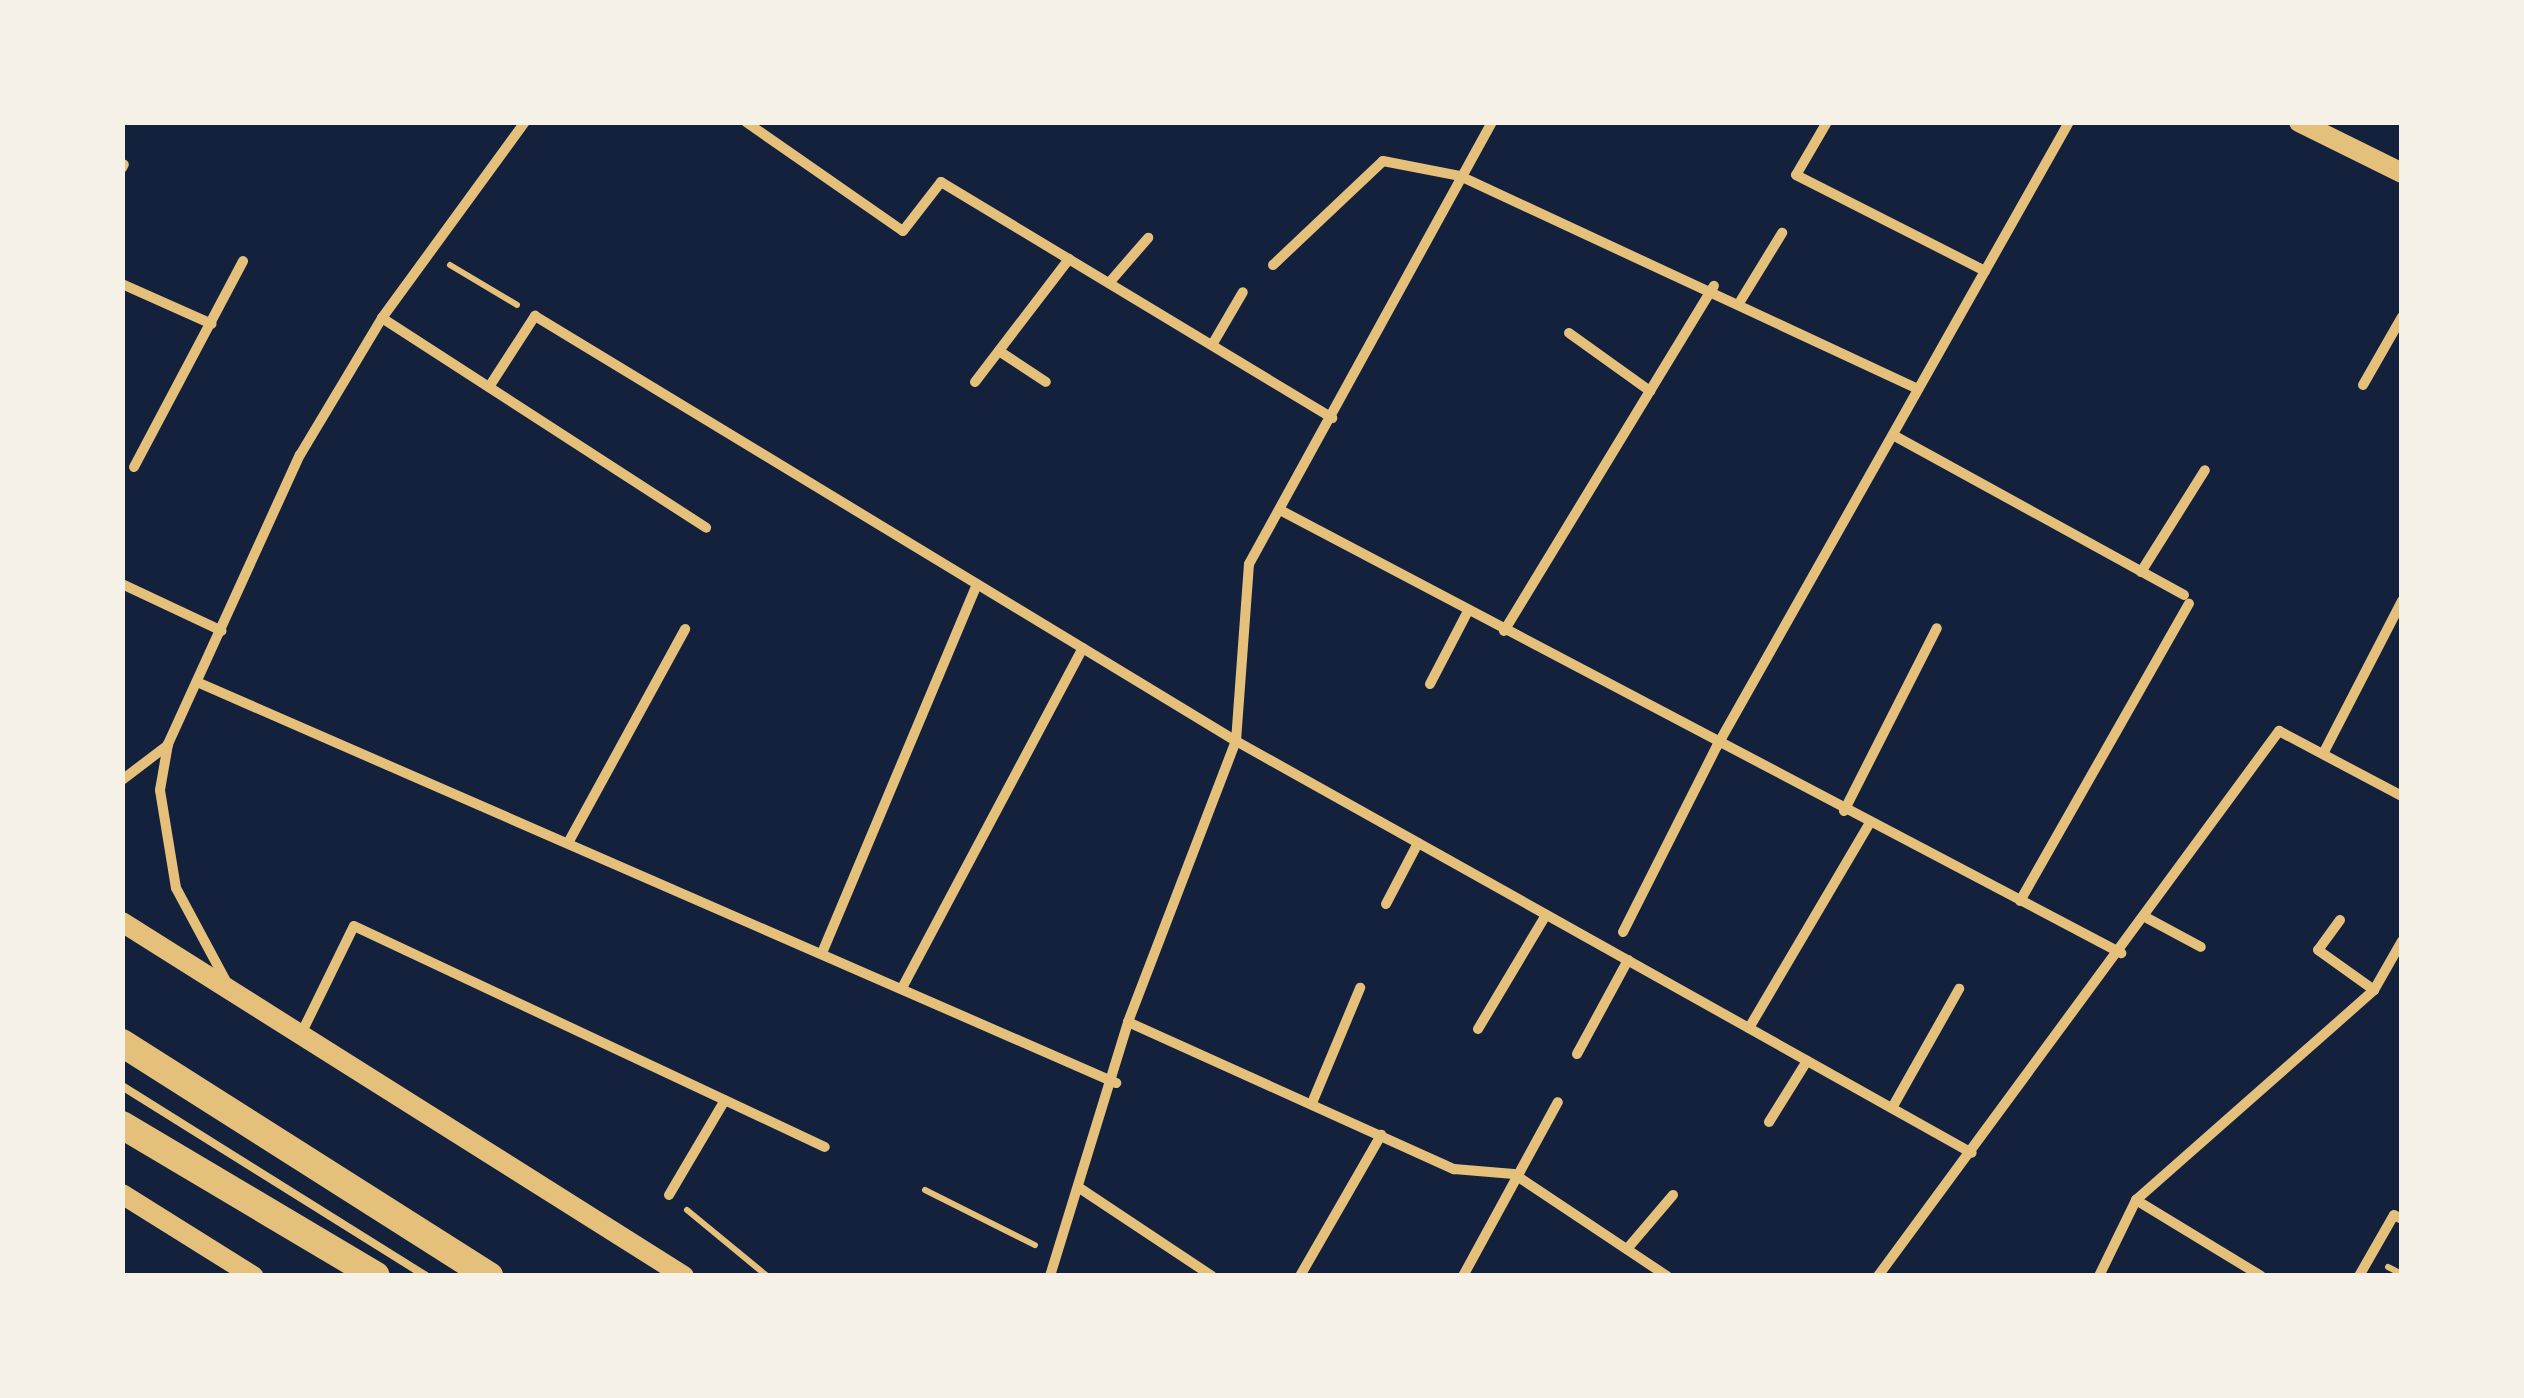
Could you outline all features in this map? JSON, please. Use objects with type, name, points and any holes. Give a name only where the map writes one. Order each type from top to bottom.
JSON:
[{"type":"highway","points":[[122,1044],[489,1276]]},
{"type":"highway","points":[[122,1125],[376,1276]]},
{"type":"main road","points":[[2299,122],[2402,173]]},
{"type":"main road","points":[[122,922],[684,1276]]},
{"type":"main road","points":[[122,1194],[253,1276]]},
{"type":"street","points":[[230,988],[176,888],[160,790],[168,744],[300,456],[382,318],[526,122]]},
{"type":"street","points":[[746,122],[903,231],[941,182],[1332,418]]},
{"type":"street","points":[[1050,1276],[1116,1083],[1128,1022],[1236,741],[1249,564],[1492,122]]},
{"type":"street","points":[[1827,122],[1796,175],[1985,271]]},
{"type":"street","points":[[1623,932],[1717,746],[2069,122]]},
{"type":"street","points":[[1273,265],[1383,161],[1460,176],[1714,286],[1918,389]]},
{"type":"street","points":[[1740,300],[1782,232]]},
{"type":"street","points":[[1109,283],[1148,238]]},
{"type":"street","points":[[975,382],[1069,259]]},
{"type":"street","points":[[134,467],[243,261]]},
{"type":"street","points":[[122,284],[212,324]]},
{"type":"street","points":[[1504,631],[1714,286]]},
{"type":"street","points":[[1212,345],[1243,292]]},
{"type":"street","points":[[489,386],[535,316],[1236,741],[1972,1153]]},
{"type":"street","points":[[2363,385],[2402,317]]},
{"type":"street","points":[[382,318],[706,528]]},
{"type":"street","points":[[1570,333],[1650,390]]},
{"type":"street","points":[[999,351],[1046,382]]},
{"type":"street","points":[[1892,435],[2187,600],[2020,901]]},
{"type":"street","points":[[2141,572],[2206,470]]},
{"type":"street","points":[[1280,510],[1717,746],[2121,953]]},
{"type":"street","points":[[122,584],[222,631]]},
{"type":"street","points":[[822,953],[977,584]]},
{"type":"street","points":[[2324,750],[2402,601]]},
{"type":"street","points":[[1430,684],[1468,612]]},
{"type":"street","points":[[1844,811],[1937,628]]},
{"type":"street","points":[[568,842],[685,629]]},
{"type":"street","points":[[902,988],[1083,648]]},
{"type":"street","points":[[197,682],[1116,1083]]},
{"type":"street","points":[[1878,1276],[2147,918],[2280,731],[2324,750],[2402,796]]},
{"type":"street","points":[[122,780],[168,744]]},
{"type":"street","points":[[1749,1028],[1869,824]]},
{"type":"street","points":[[1386,904],[1418,843]]},
{"type":"street","points":[[1478,1028],[1546,915]]},
{"type":"street","points":[[2147,918],[2201,948]]},
{"type":"street","points":[[2340,920],[2318,950],[2374,990]]},
{"type":"street","points":[[300,1034],[354,926],[824,1146]]},
{"type":"street","points":[[2099,1276],[2136,1200],[2374,990],[2402,941]]},
{"type":"street","points":[[1577,1054],[1628,960]]},
{"type":"street","points":[[1312,1104],[1360,988]]},
{"type":"street","points":[[1892,1108],[1959,988]]},
{"type":"street","points":[[1128,1022],[1454,1168],[1514,1174],[1667,1276]]},
{"type":"street","points":[[1769,1122],[1807,1061]]},
{"type":"street","points":[[668,1196],[725,1100]]},
{"type":"street","points":[[1463,1276],[1514,1174],[1558,1102]]},
{"type":"street","points":[[1300,1276],[1381,1135]]},
{"type":"street","points":[[1081,1189],[1212,1276]]},
{"type":"street","points":[[1626,1249],[1672,1195]]},
{"type":"street","points":[[2136,1200],[2261,1276]]},
{"type":"street","points":[[2358,1276],[2398,1217]]},
{"type":"lane","points":[[122,1086],[426,1276]]},
{"type":"path","points":[[428,251],[535,316]]},
{"type":"path","points":[[925,1190],[1058,1257]]},
{"type":"path","points":[[668,1196],[767,1276]]}]
